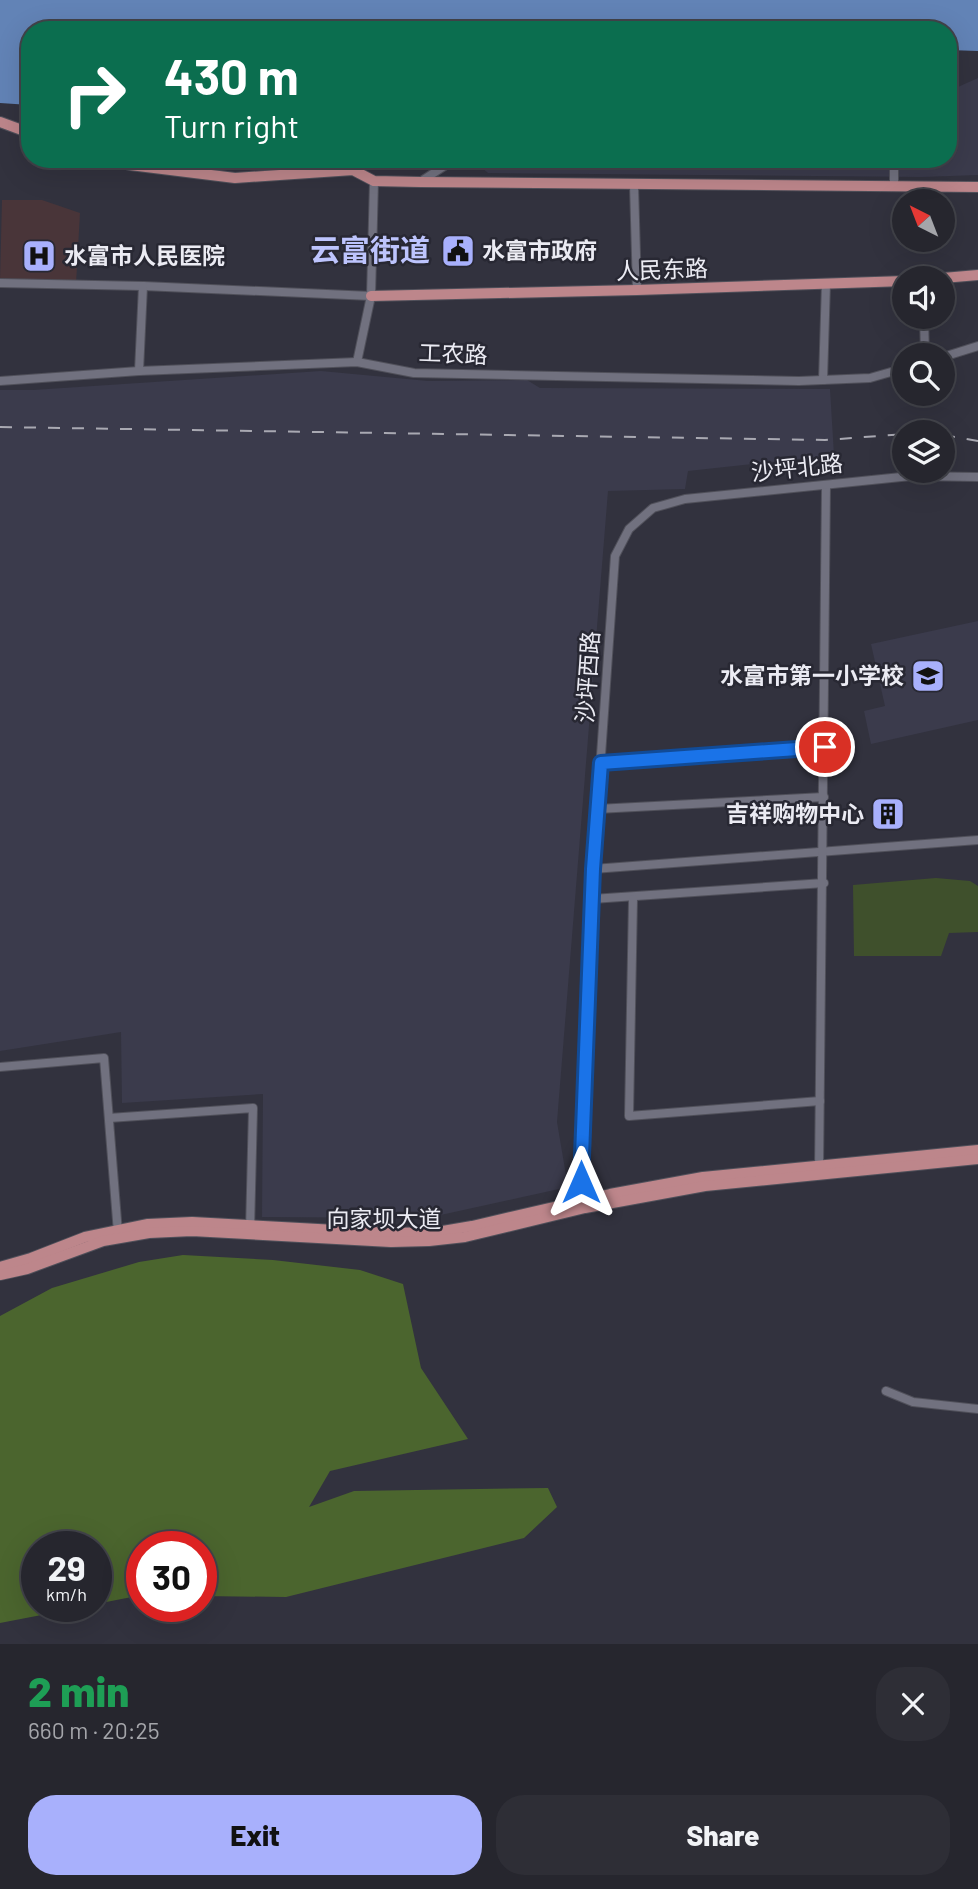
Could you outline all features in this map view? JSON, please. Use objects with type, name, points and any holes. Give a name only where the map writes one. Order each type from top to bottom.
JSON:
[{"type":"main road","points":[[0,122],[21,130]]},
{"type":"main road","points":[[154,168],[235,178],[353,170],[374,181],[978,187]]},
{"type":"main road","points":[[955,277],[978,275]]},
{"type":"main road","name":"人民东路","points":[[371,296],[892,281]]},
{"type":"main road","name":"向家坝大道","points":[[819,1169],[978,1150]]},
{"type":"main road","name":"向家坝大道","points":[[0,1266],[31,1258],[85,1237],[178,1222],[250,1230],[429,1232],[582,1204],[703,1177],[978,1159]]},
{"type":"main road","name":"向家坝大道","points":[[0,1275],[27,1269],[118,1233]]},
{"type":"street","points":[[420,182],[441,168]]},
{"type":"street","points":[[894,168],[894,187]]},
{"type":"street","points":[[357,362],[371,296],[374,181]]},
{"type":"street","points":[[635,185],[637,290]]},
{"type":"street","name":"人民东路","points":[[0,283],[371,296]]},
{"type":"street","points":[[823,380],[826,283]]},
{"type":"street","points":[[139,371],[143,286]]},
{"type":"street","points":[[955,353],[978,346]]},
{"type":"street","name":"工农路","points":[[0,381],[139,371],[357,362],[414,373],[823,380],[870,379],[892,372]]},
{"type":"street","name":"沙坪北路","points":[[629,529],[653,508],[685,499],[911,476],[978,477]]},
{"type":"street","points":[[819,1169],[826,485]]},
{"type":"street","name":"沙坪西路","points":[[582,1204],[580,1166],[597,809],[615,556],[629,529]]},
{"type":"street","points":[[601,763],[825,747]]},
{"type":"street","points":[[597,809],[824,797]]},
{"type":"street","points":[[593,869],[978,840]]},
{"type":"street","points":[[592,899],[824,883]]},
{"type":"street","points":[[633,899],[629,1116],[820,1101]]},
{"type":"street","points":[[0,1067],[104,1058],[118,1233]]},
{"type":"street","points":[[109,1118],[253,1108],[250,1230]]},
{"type":"street","points":[[887,1391],[913,1402],[978,1409]]},
{"type":"shaded area","points":[[978,78],[978,175],[921,177],[488,173],[482,168],[957,168],[957,87]]},
{"type":"shaded area","name":"水富市人民医院","points":[[2,200],[42,200],[80,213],[76,284],[0,281]]},
{"type":"shaded area","points":[[321,371],[428,381],[527,380],[540,388],[830,389],[834,455],[688,471],[685,489],[608,491],[557,1122],[568,1187],[427,1218],[262,1217],[263,1094],[122,1103],[121,1032],[0,1051],[0,390]]},
{"type":"shaded area","name":"水富市第一小学校","points":[[978,621],[978,720],[871,744],[864,711],[885,706],[871,644]]},
{"type":"green space","points":[[936,878],[970,881],[978,886],[978,932],[949,933],[941,956],[854,956],[853,885]]},
{"type":"green space","points":[[183,1255],[273,1260],[360,1270],[403,1284],[421,1368],[468,1439],[330,1471],[309,1507],[354,1491],[548,1488],[557,1507],[524,1538],[286,1597],[217,1596],[217,1531],[126,1531],[126,1598],[112,1601],[112,1531],[21,1531],[21,1619],[0,1623],[0,1316],[52,1288],[139,1262]]},
{"type":"water","points":[[0,0],[978,0],[978,51],[957,50],[957,21],[21,21],[21,104],[0,103]]},
{"type":"railway","points":[[0,427],[825,440],[892,435]]},
{"type":"railway","points":[[955,437],[978,441]]},
{"type":"place","name":"水富市政府","points":[[458,251]]},
{"type":"place","name":"水富市人民医院","points":[[39,256]]},
{"type":"place","name":"水富市第一小学校","points":[[928,676]]},
{"type":"place","name":"吉祥购物中心","points":[[888,814]]},
{"type":"district","name":"云富街道","points":[[370,251]]},
{"type":"route","points":[[581,1182],[593,869],[601,763],[825,747]]}]
